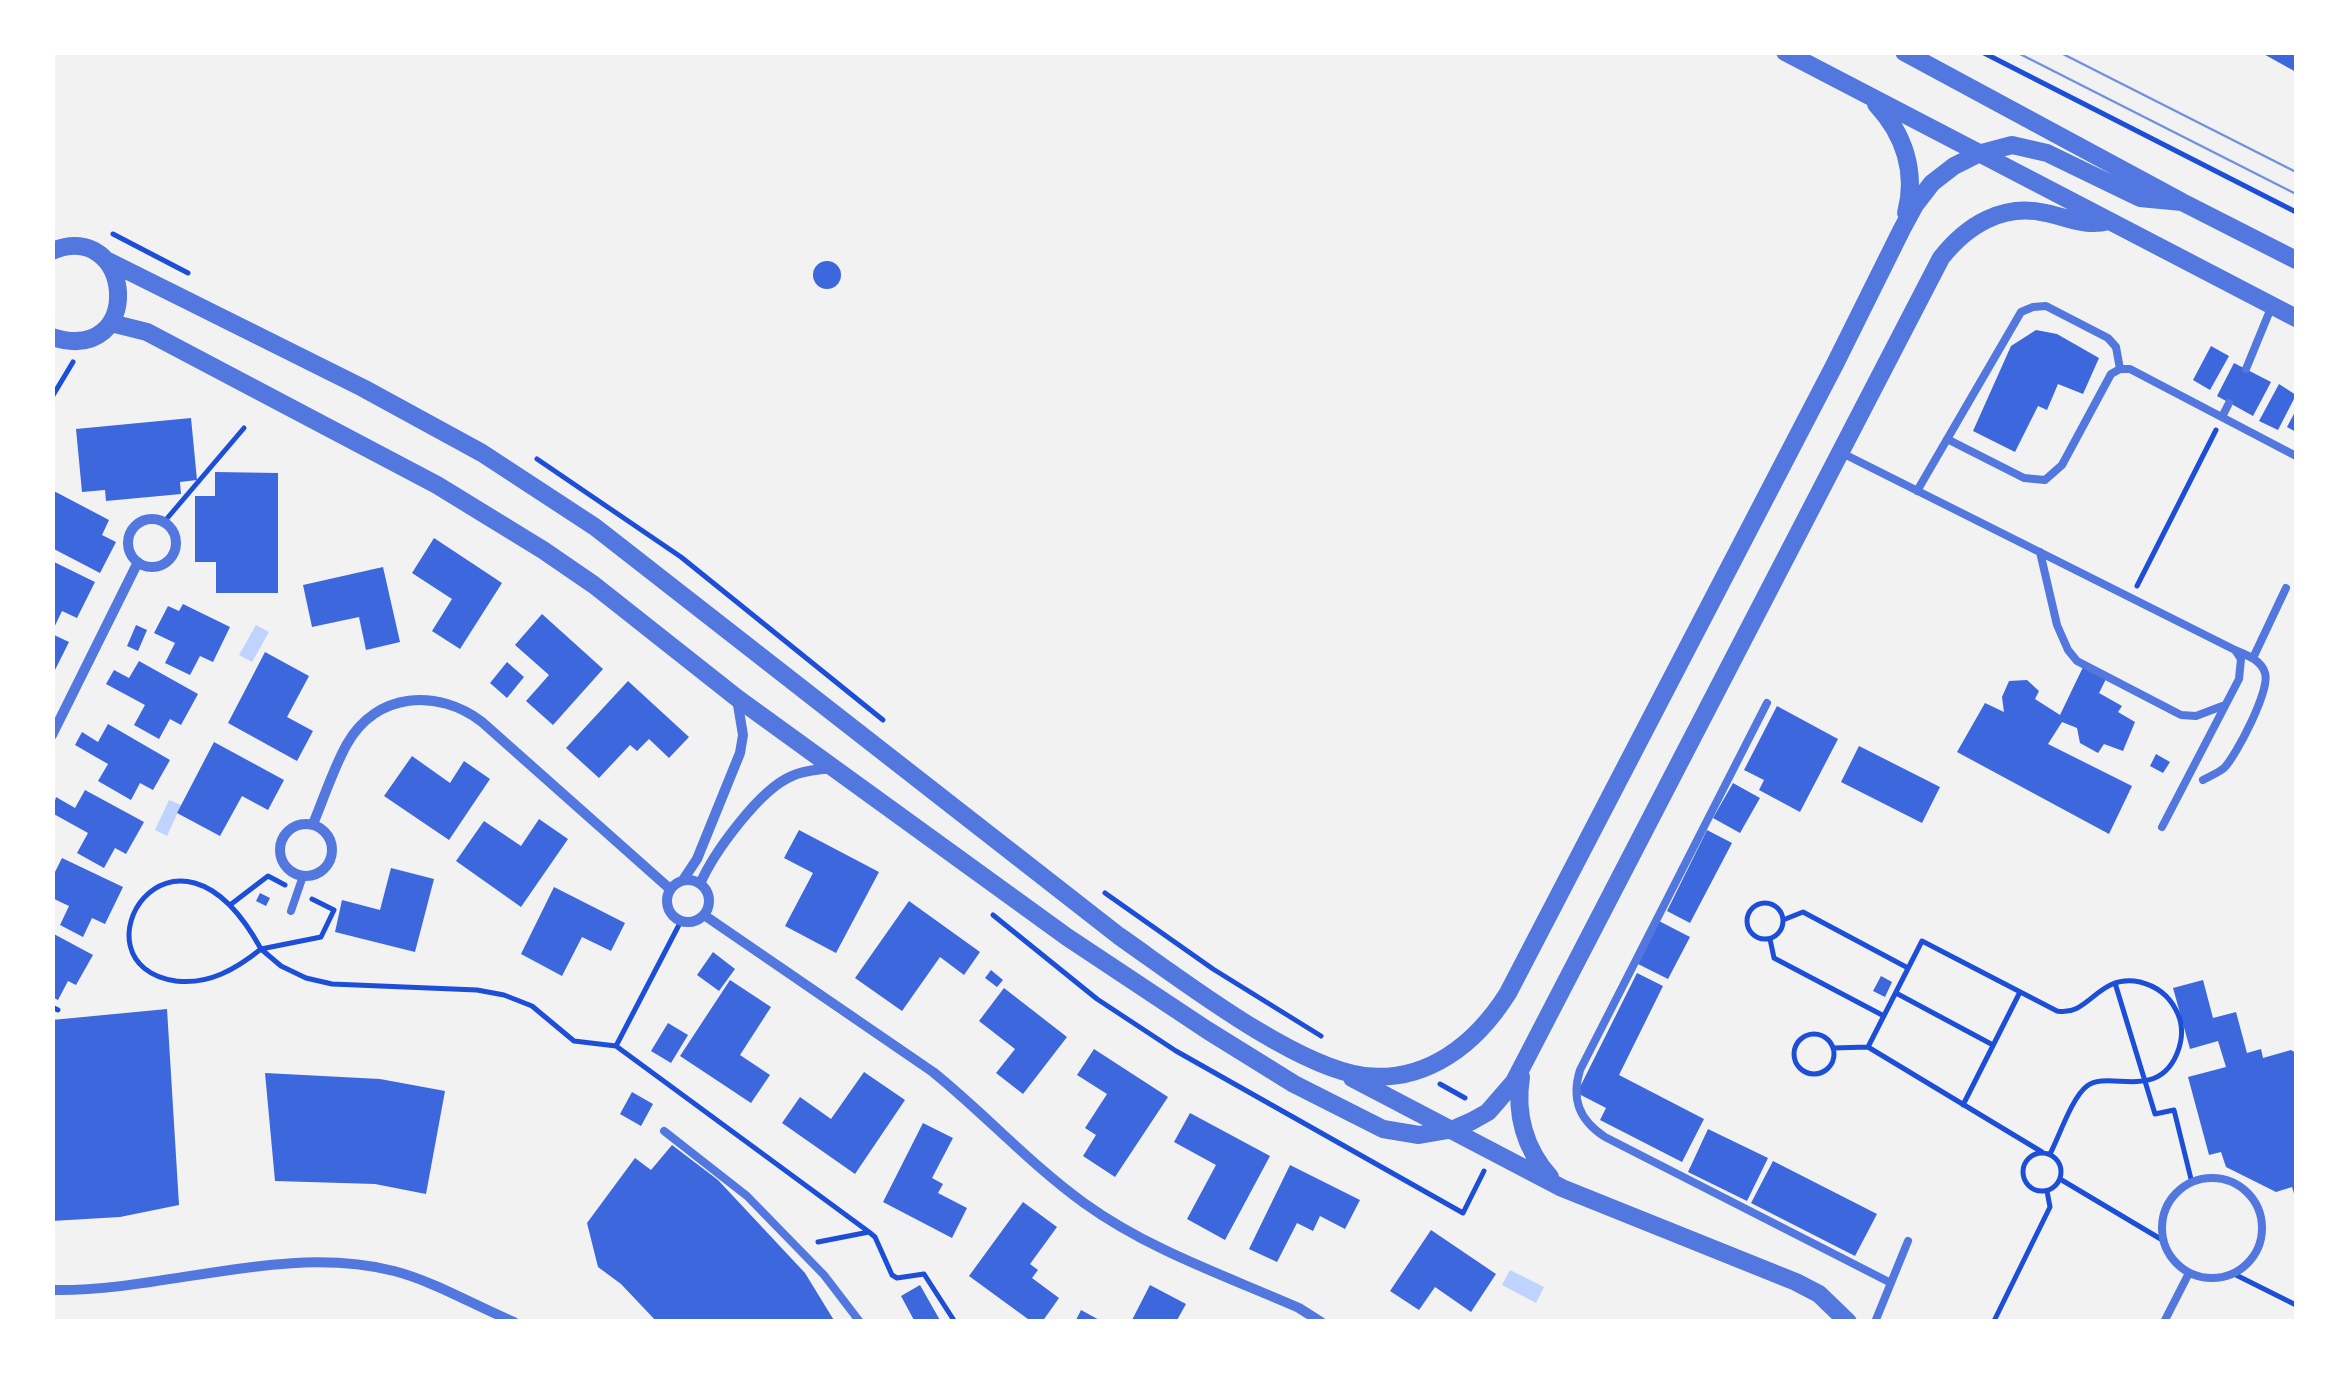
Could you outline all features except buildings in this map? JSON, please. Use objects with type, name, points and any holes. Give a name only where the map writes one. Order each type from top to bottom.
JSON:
[{"type":"street","points":[[1784,52],[2296,318]]},
{"type":"street","points":[[1904,52],[2296,260]]},
{"type":"street","points":[[1869,96],[1896,130],[1910,171],[1910,200],[1902,229]]},
{"type":"street","points":[[1334,1069],[1365,1076],[1397,1075],[1434,1065],[1476,1037],[1494,1016],[1915,204],[1932,184],[1954,166],[1994,147],[2030,147],[2140,198],[2182,202]]},
{"type":"street","points":[[111,323],[147,332],[477,508],[594,585],[737,698],[1067,936],[1207,1030],[1294,1084],[1384,1129],[1419,1135],[1454,1129],[1488,1112],[1524,1065],[1942,258],[1956,239],[1997,214],[2021,210],[2045,212],[2080,224],[2109,220]]},
{"type":"street","points":[[56,247],[79,246],[95,251],[108,262],[363,388],[482,453],[579,516],[719,621],[1119,936],[1264,1033],[1562,1188],[1796,1282],[1819,1294],[1848,1322]]},
{"type":"street","points":[[57,344],[83,341],[111,323],[120,292],[117,276],[108,262]]},
{"type":"street","points":[[146,520],[164,522],[176,538],[174,552],[159,566],[138,562],[129,547],[132,530],[146,520]]},
{"type":"street","points":[[52,736],[138,562]]},
{"type":"street","points":[[683,880],[700,884],[709,898],[704,915],[693,921],[682,921],[669,910],[666,899],[697,859],[740,753],[742,734],[737,698]]},
{"type":"street","points":[[313,824],[347,745],[372,715],[408,700],[448,702],[482,722],[670,889]]},
{"type":"street","points":[[700,884],[716,856],[764,796],[795,774],[834,768]]},
{"type":"street","points":[[313,824],[328,834],[333,851],[320,873],[302,876],[287,869],[279,854],[280,845],[288,830],[313,824]]},
{"type":"street","points":[[704,915],[932,1072],[966,1098],[1055,1181],[1114,1223],[1145,1241],[1299,1308],[1321,1322]]},
{"type":"street","points":[[1524,1065],[1518,1094],[1526,1141],[1547,1174],[1562,1188]]},
{"type":"street","points":[[52,1290],[123,1289],[265,1264],[338,1264],[396,1272],[514,1322]]},
{"type":"lane","points":[[2246,369],[2272,305]]},
{"type":"lane","points":[[1918,491],[2021,312],[2046,306],[2108,338],[2116,347],[2120,369]]},
{"type":"lane","points":[[2120,369],[2140,373],[2296,456]]},
{"type":"lane","points":[[1947,438],[2024,478],[2046,480],[2062,466],[2105,383],[2120,369]]},
{"type":"lane","points":[[2222,417],[2229,402]]},
{"type":"lane","points":[[1842,453],[2253,658],[2265,672],[2265,691],[2232,757],[2203,780]]},
{"type":"lane","points":[[2040,552],[2061,638],[2077,661],[2181,715],[2196,716],[2225,706]]},
{"type":"lane","points":[[2253,658],[2286,588]]},
{"type":"lane","points":[[2162,826],[2242,669],[2234,650]]},
{"type":"lane","points":[[1767,703],[1580,1070],[1576,1101],[1581,1116],[1604,1137],[1891,1283]]},
{"type":"lane","points":[[291,911],[302,876]]},
{"type":"lane","points":[[664,1131],[747,1196],[796,1246],[856,1320]]},
{"type":"lane","points":[[2206,1178],[2233,1182],[2245,1190],[2260,1214],[2261,1242],[2255,1255],[2234,1274],[2212,1279],[2189,1273],[2178,1265],[2164,1241],[2162,1227],[2171,1200],[2192,1182],[2206,1178]]},
{"type":"lane","points":[[1875,1322],[1908,1241]]},
{"type":"lane","points":[[2164,1322],[2189,1273]]},
{"type":"path","points":[[1982,52],[2296,212]]},
{"type":"path","points":[[2131,597],[2222,417]]},
{"type":"path","points":[[164,522],[244,428]]},
{"type":"path","points":[[261,949],[215,978],[169,980],[144,966],[135,955],[130,942],[132,914],[148,890],[160,884],[188,881],[216,894],[230,906],[261,949],[294,972],[332,984],[477,990],[504,995],[532,1006],[574,1041],[616,1046],[868,1232],[892,1276],[924,1274],[955,1322]]},
{"type":"path","points":[[1767,903],[1780,912],[1783,920],[1777,935],[1770,939],[1762,940],[1749,930],[1748,915],[1752,908],[1767,903]]},
{"type":"path","points":[[1783,920],[1803,912],[1908,968]]},
{"type":"path","points":[[616,1046],[682,921]]},
{"type":"path","points":[[1770,939],[1774,958],[1884,1016]]},
{"type":"path","points":[[1868,1047],[1922,941],[2066,1012],[2080,1008],[2096,992],[2115,984],[2129,981],[2157,988],[2168,998],[2181,1023],[2178,1052],[2159,1074],[2146,1080],[2098,1081],[2084,1087],[2046,1153],[2027,1158],[2022,1174],[2031,1188],[2048,1191]]},
{"type":"path","points":[[2115,984],[2156,1114],[2174,1110],[2192,1182]]},
{"type":"path","points":[[1896,992],[1993,1045]]},
{"type":"path","points":[[1963,1105],[2020,992]]},
{"type":"path","points":[[1812,1034],[1829,1040],[1834,1048],[1831,1065],[1816,1075],[1800,1068],[1795,1060],[1797,1043],[1812,1034]]},
{"type":"path","points":[[1834,1048],[1868,1047],[2046,1153],[2060,1165],[2060,1180],[2048,1191]]},
{"type":"path","points":[[2060,1180],[2164,1241]]},
{"type":"path","points":[[1994,1320],[2050,1207],[2048,1191]]},
{"type":"path","points":[[796,1246],[868,1232]]},
{"type":"path","points":[[2234,1274],[2296,1305]]},
{"type":"water","points":[[256,625],[269,632],[252,662],[239,655]]},
{"type":"water","points":[[169,800],[181,805],[167,836],[155,830]]},
{"type":"water","points":[[1510,1270],[1544,1287],[1536,1303],[1502,1285]]},
{"type":"tram line","points":[[2016,52],[2296,194]]},
{"type":"tram line","points":[[2059,52],[2296,172]]}]
